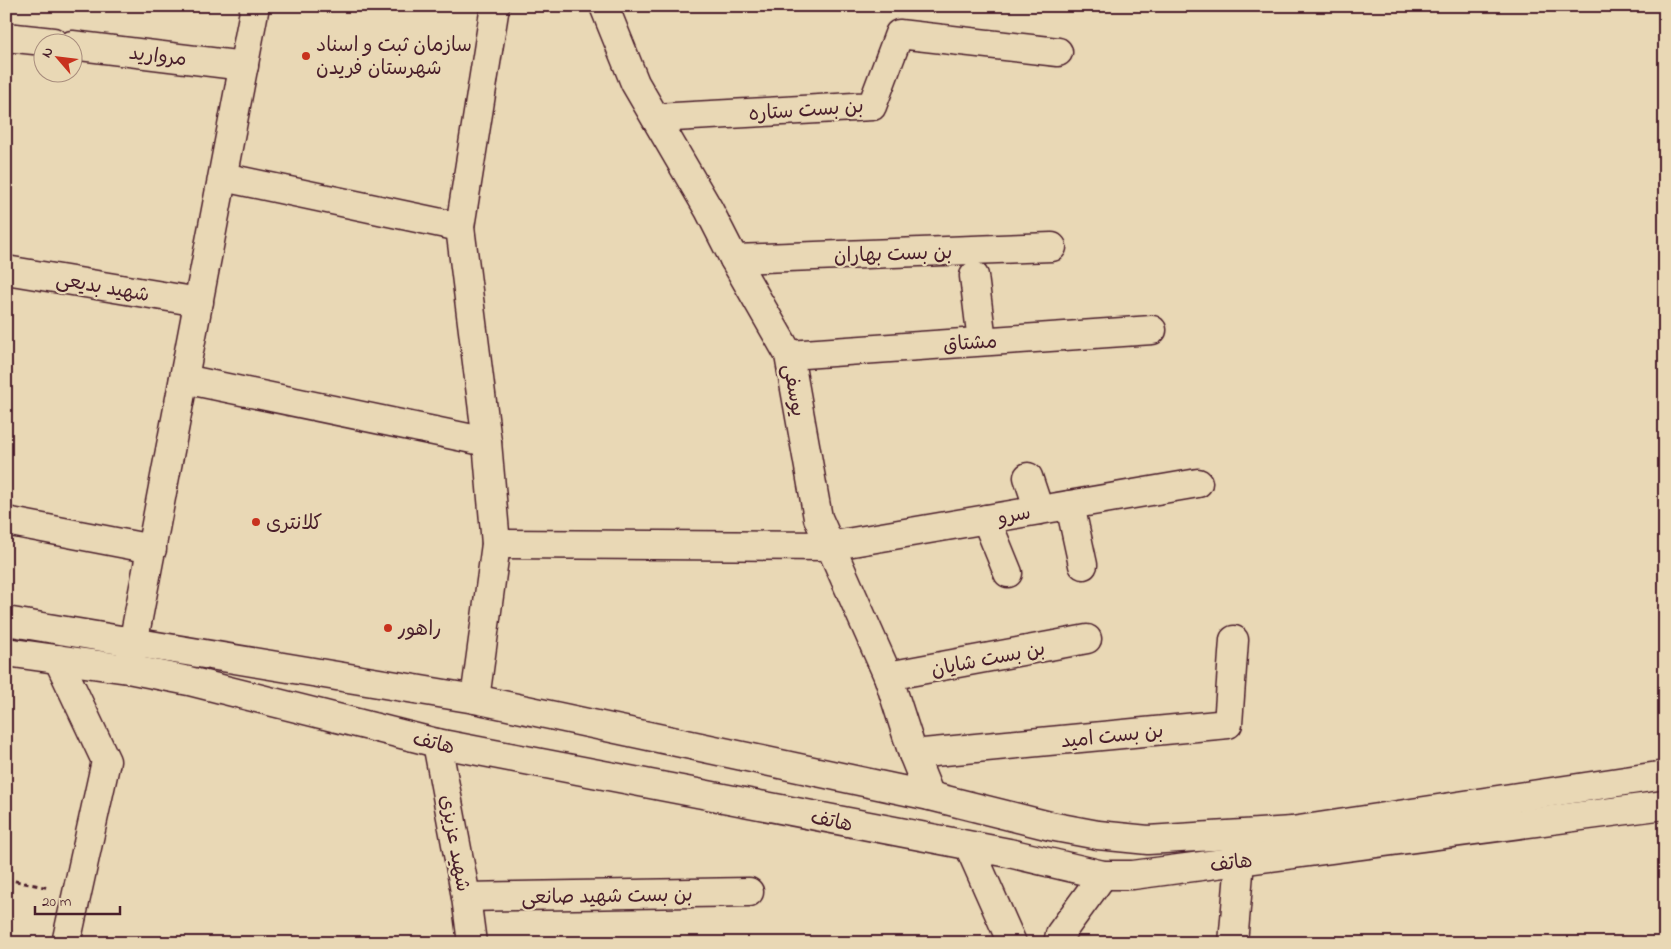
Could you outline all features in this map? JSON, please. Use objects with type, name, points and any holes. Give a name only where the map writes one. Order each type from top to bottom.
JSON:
[{"type":"street","points":[[128,669],[255,6]]},
{"type":"street","points":[[475,699],[496,544],[487,442],[460,227],[495,6]]},
{"type":"street","name":"یوسفی","points":[[604,6],[635,82],[709,210],[788,355],[818,518],[888,676],[930,796]]},
{"type":"street","name":"بن بست ستاره","points":[[656,118],[872,106],[899,34],[1058,52]]},
{"type":"street","points":[[6,37],[32,40]]},
{"type":"street","name":"مروارید","points":[[82,46],[244,66]]},
{"type":"street","points":[[222,177],[460,227]]},
{"type":"street","name":"بن بست بهاران","points":[[734,259],[1052,247]]},
{"type":"street","name":"شهید بدیعی","points":[[6,270],[199,302]]},
{"type":"street","points":[[974,276],[982,342]]},
{"type":"street","name":"مشتاق","points":[[788,355],[1152,330]]},
{"type":"street","points":[[184,379],[487,442]]},
{"type":"street","points":[[1028,477],[1039,510]]},
{"type":"street","name":"سرو","points":[[496,544],[829,546],[1198,483]]},
{"type":"street","points":[[1070,505],[1083,565]]},
{"type":"street","points":[[986,519],[1008,573]]},
{"type":"street","points":[[6,521],[152,549]]},
{"type":"street","name":"هاتف","points":[[6,621],[475,699],[930,796],[1050,826],[1098,835],[1148,840],[1292,831],[1665,775]]},
{"type":"street","name":"بن بست شایان","points":[[888,676],[1087,639]]},
{"type":"street","name":"بن بست امید","points":[[914,754],[1228,724],[1234,640]]},
{"type":"street","name":"هاتف","points":[[6,652],[128,669],[189,681],[437,743],[1009,853],[1103,874],[1133,875],[1665,805]]},
{"type":"street","points":[[58,659],[106,760],[66,943]]},
{"type":"street","name":"شهید عزیزی","points":[[437,743],[466,898],[472,943]]},
{"type":"street","points":[[970,846],[1012,943]]},
{"type":"street","points":[[1233,943],[1240,861]]},
{"type":"street","points":[[1058,943],[1060,934],[1103,874]]},
{"type":"street","name":"بن بست شهید صانعی","points":[[466,898],[749,892]]},
{"type":"path","points":[[6,879],[76,894]]},
{"type":"place","name":"سازمان ثبت و اسناد شهرستان فریدن","points":[[306,56]]},
{"type":"place","name":"کلانتری","points":[[256,522]]},
{"type":"place","name":"راهور","points":[[388,628]]}]
